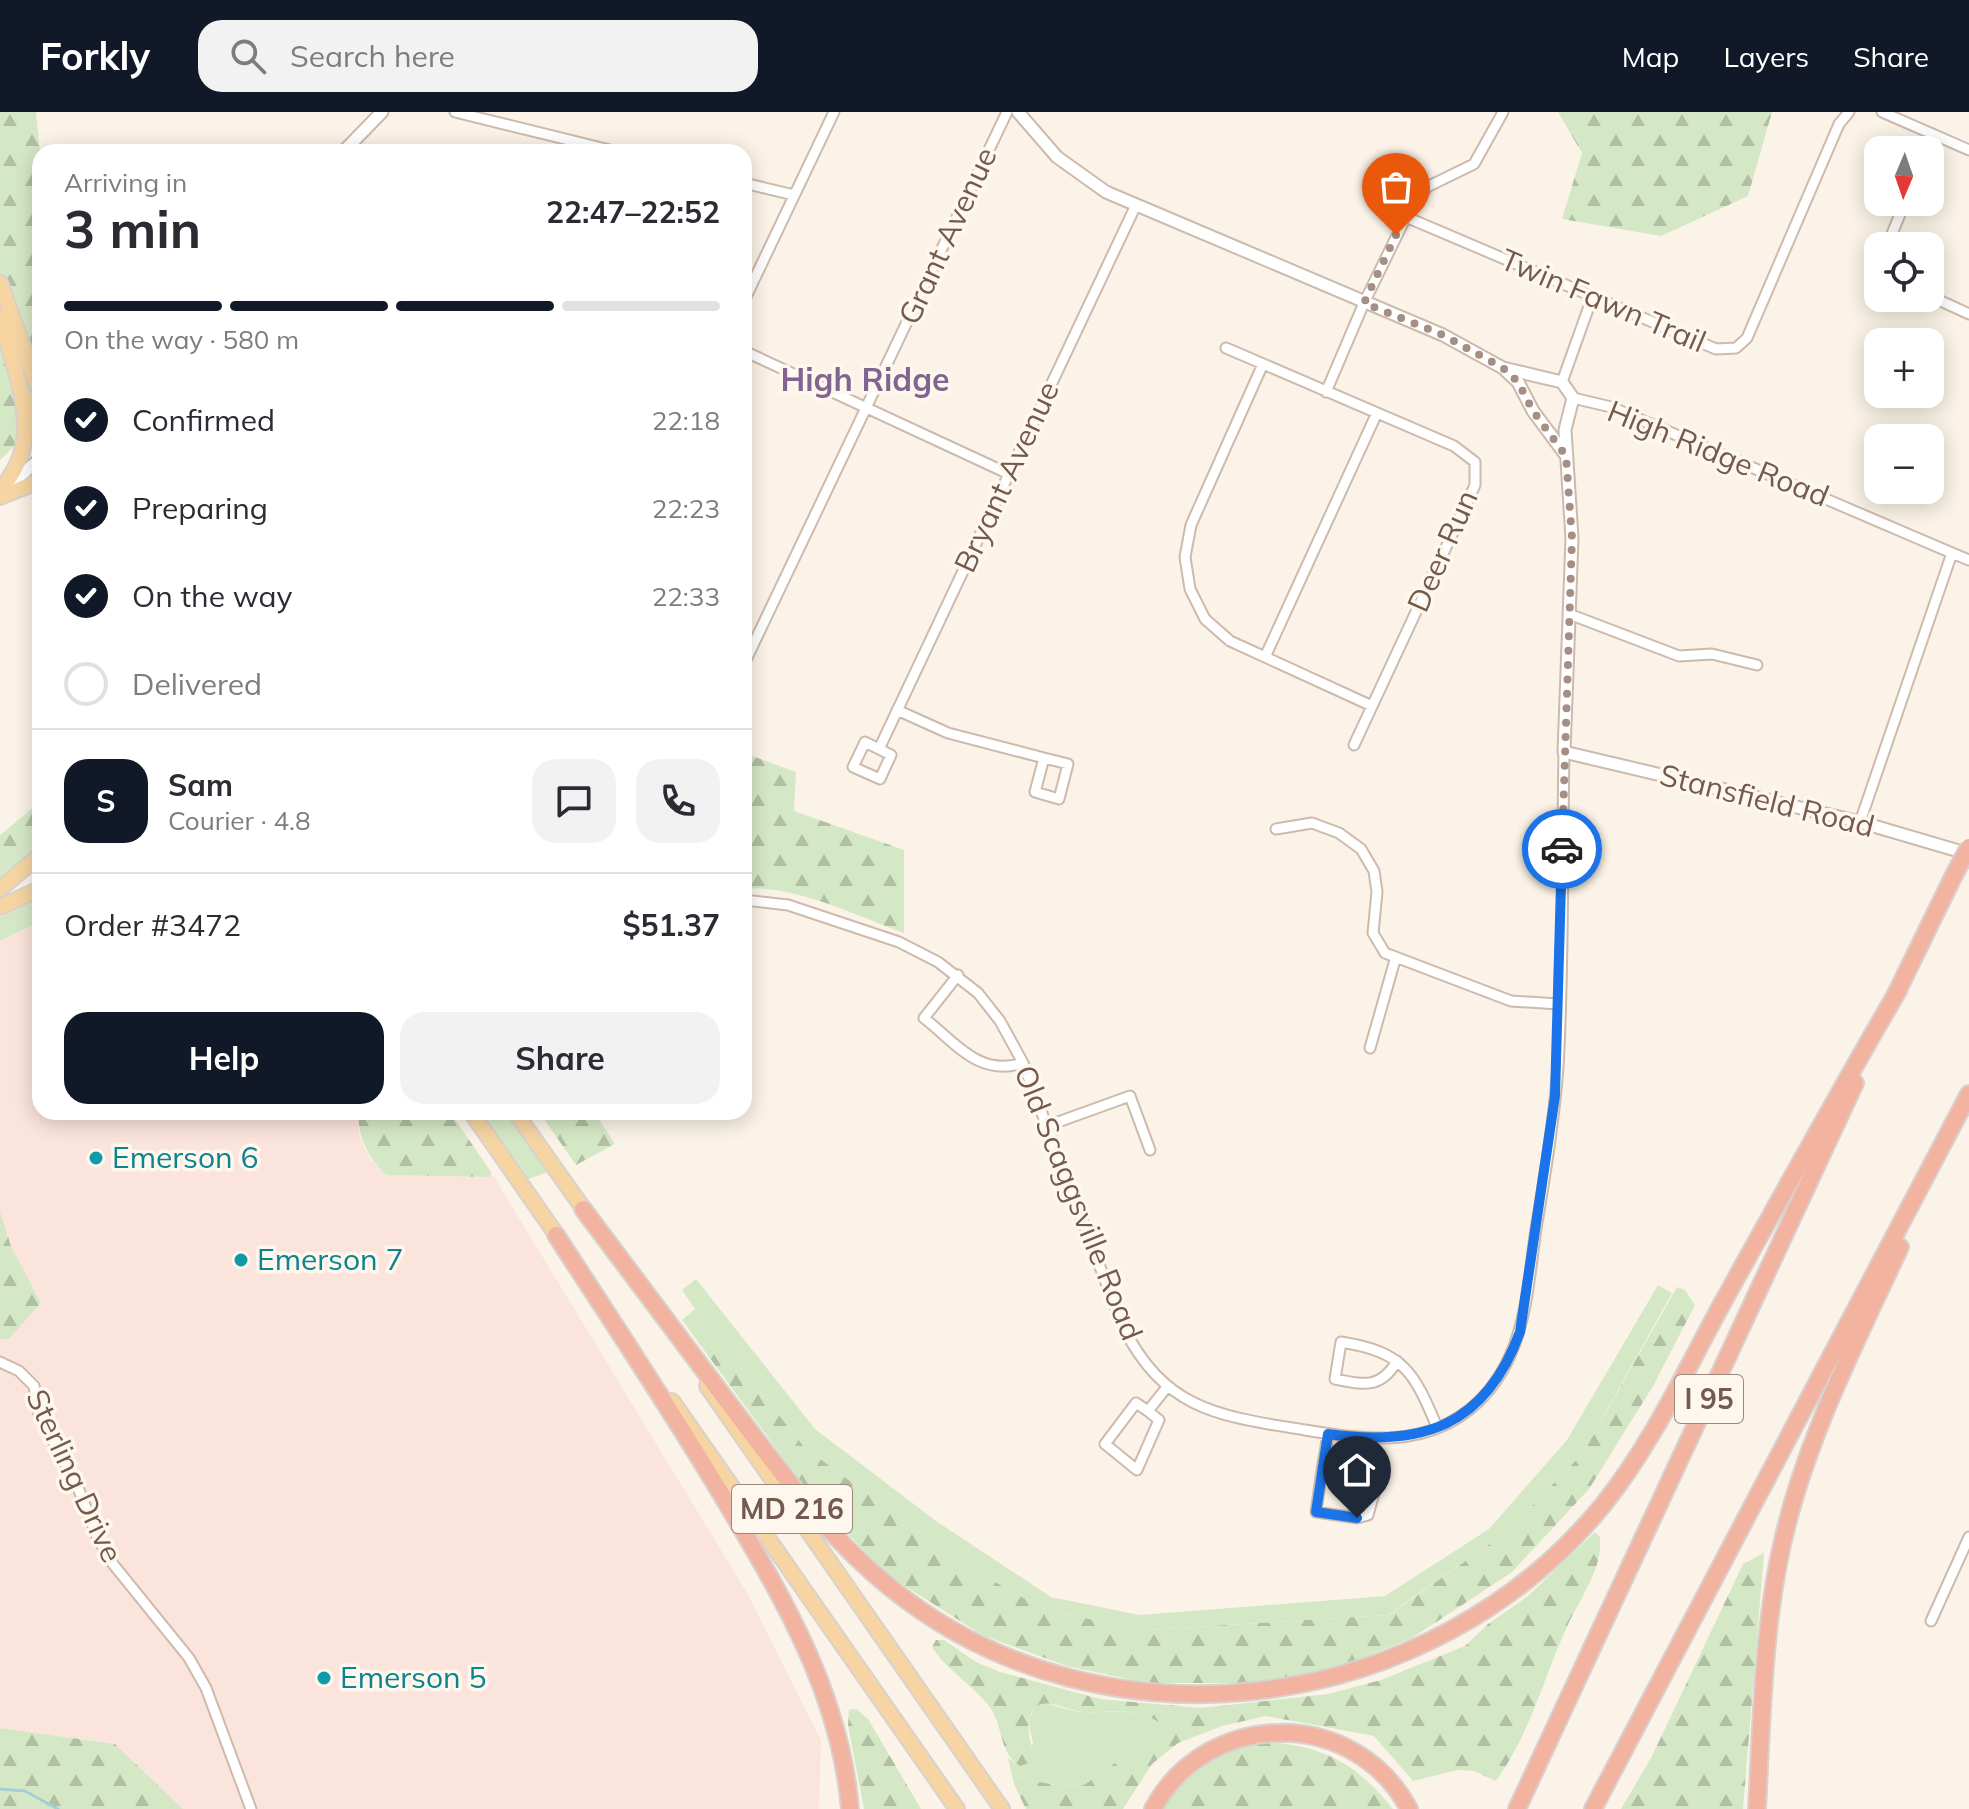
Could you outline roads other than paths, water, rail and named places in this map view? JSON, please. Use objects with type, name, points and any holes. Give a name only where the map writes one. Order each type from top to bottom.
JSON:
[{"type":"highway","name":"I 95","points":[[1517,1809],[1899,989],[1969,847]]},
{"type":"highway","points":[[583,1209],[817,1517],[854,1556],[926,1613],[987,1647],[1037,1667],[1117,1687],[1222,1695],[1310,1685],[1393,1660],[1477,1618],[1548,1564],[1602,1506],[1659,1419],[1899,989]]},
{"type":"highway","points":[[1593,1809],[1969,1094]]},
{"type":"highway","points":[[1757,1809],[1771,1607],[1786,1526],[1800,1477],[1831,1399],[1969,1094]]},
{"type":"highway","points":[[556,1235],[699,1457],[791,1611],[830,1705],[844,1765],[850,1809]]},
{"type":"highway","points":[[1153,1809],[1173,1780],[1212,1749],[1250,1735],[1290,1731],[1337,1742],[1357,1752],[1393,1783],[1409,1809]]},
{"type":"main road","points":[[0,283],[32,371]]},
{"type":"main road","points":[[0,317],[24,400],[26,430],[20,460],[0,493]]},
{"type":"main road","points":[[7,341],[32,408]]},
{"type":"main road","points":[[0,493],[32,483]]},
{"type":"main road","points":[[0,891],[32,862]]},
{"type":"main road","points":[[0,891],[32,874]]},
{"type":"main road","points":[[0,907],[32,893]]},
{"type":"main road","name":"MD 216","points":[[477,1120],[957,1809]]},
{"type":"main road","name":"MD 216","points":[[521,1120],[1002,1809]]},
{"type":"street","points":[[351,144],[382,112]]},
{"type":"street","points":[[455,112],[585,144]]},
{"type":"street","points":[[752,284],[834,112]]},
{"type":"street","name":"Grant Avenue","points":[[752,647],[1007,112]]},
{"type":"street","points":[[1018,112],[1042,142],[1070,168],[1136,205],[1443,335],[1503,368],[1562,382],[1573,398],[1571,412],[1556,422],[1538,417]]},
{"type":"street","points":[[1326,392],[1364,303],[1406,217],[1427,187],[1474,164],[1503,112]]},
{"type":"street","name":"Twin Fawn Trail","points":[[1406,217],[1716,349],[1730,350],[1742,344],[1839,124],[1849,112]]},
{"type":"street","points":[[1882,112],[1969,150]]},
{"type":"street","points":[[752,185],[794,195]]},
{"type":"street","name":"Bryant Avenue","points":[[879,749],[1136,205]]},
{"type":"street","points":[[1562,382],[1592,298]]},
{"type":"street","points":[[1944,302],[1969,314]]},
{"type":"street","name":"Deer Run","points":[[1226,348],[1454,446],[1475,462],[1475,485],[1354,745]]},
{"type":"street","points":[[752,355],[1009,474]]},
{"type":"street","points":[[1263,364],[1191,525],[1185,557],[1190,589],[1205,619],[1230,641],[1372,706]]},
{"type":"street","points":[[1503,368],[1531,402],[1566,456]]},
{"type":"street","points":[[1531,402],[1533,391],[1548,380]]},
{"type":"street","name":"High Ridge Road","points":[[1573,398],[1611,407],[1969,560]]},
{"type":"street","name":"Old Scaggsville Road","points":[[752,901],[788,905],[919,951],[958,975],[990,1007],[1023,1063],[1122,1325],[1139,1356],[1167,1387],[1208,1412],[1328,1434],[1386,1440],[1411,1437],[1437,1427],[1475,1405],[1511,1356],[1520,1332],[1555,1096],[1572,525],[1565,430],[1571,412]]},
{"type":"street","points":[[1265,657],[1376,415]]},
{"type":"street","points":[[0,493],[32,466]]},
{"type":"street","points":[[1860,822],[1952,553]]},
{"type":"street","points":[[1569,614],[1679,656],[1712,654],[1757,665]]},
{"type":"street","points":[[897,710],[948,733],[1068,764],[1059,799],[1035,792],[1044,758]]},
{"type":"street","name":"Stansfield Road","points":[[1564,752],[1860,822],[1969,854]]},
{"type":"street","points":[[1276,829],[1312,823],[1339,833],[1361,849],[1376,881],[1373,933],[1385,953],[1395,960],[1511,1001],[1559,1004]]},
{"type":"street","points":[[1370,1048],[1395,960]]},
{"type":"street","points":[[958,975],[924,1018],[986,1066],[1006,1068],[1023,1063]]},
{"type":"street","points":[[1047,1126],[1130,1096],[1150,1150]]},
{"type":"street","points":[[1397,1361],[1383,1381],[1373,1384],[1335,1379],[1341,1342],[1368,1347],[1397,1361],[1419,1383],[1437,1427]]},
{"type":"street","name":"Sterling Drive","points":[[0,1362],[19,1371],[34,1386],[39,1415],[77,1485],[98,1539],[113,1564],[189,1658],[206,1688],[251,1809]]},
{"type":"street","points":[[1148,1411],[1167,1387]]},
{"type":"street","points":[[1136,1403],[1148,1411],[1159,1420],[1137,1470],[1105,1444],[1136,1403]]},
{"type":"street","points":[[1321,1477],[1376,1486],[1368,1515],[1357,1518],[1316,1512],[1321,1477],[1328,1434]]},
{"type":"street","points":[[1931,1621],[1969,1537]]},
{"type":"waterway","points":[[0,1789],[25,1791],[58,1809]]},
{"type":"place","name":"Emerson 6","points":[[96,1158]]},
{"type":"place","name":"Emerson 7","points":[[241,1260]]},
{"type":"place","name":"Emerson 5","points":[[324,1678]]},
{"type":"district","name":"High Ridge","points":[[865,380]]}]
